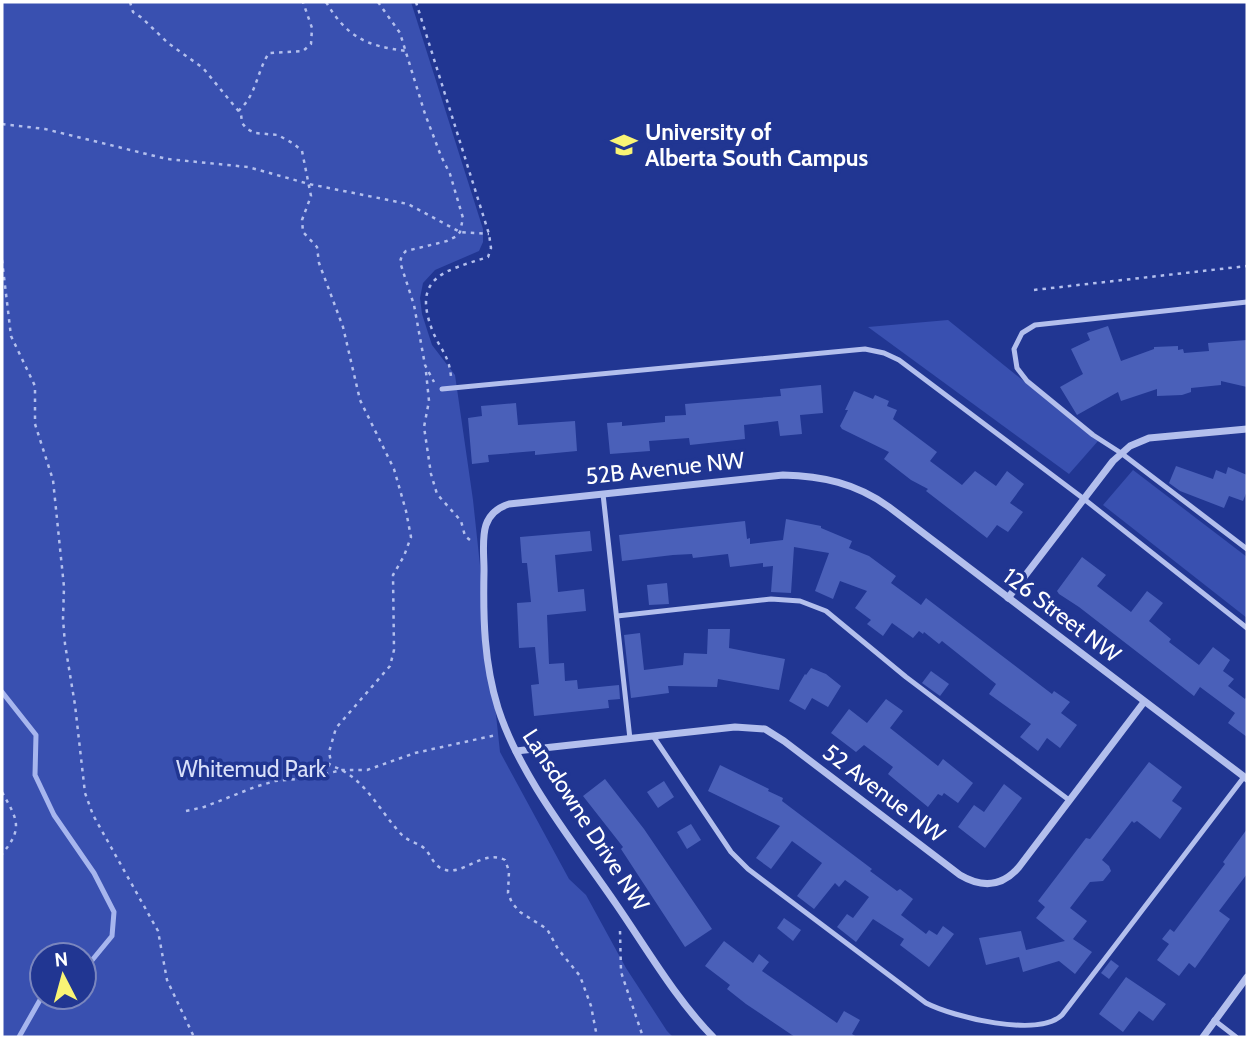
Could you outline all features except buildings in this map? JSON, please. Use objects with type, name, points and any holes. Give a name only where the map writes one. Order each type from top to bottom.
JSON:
[{"type":"street","points":[[1007,598],[1121,453],[1130,446],[1149,438],[1247,429]]},
{"type":"street","name":"52B Avenue NW","points":[[488,517],[499,507],[509,503],[783,475],[826,478],[850,485]]},
{"type":"street","name":"126 Street NW","points":[[850,485],[889,507],[1246,778]]},
{"type":"street","name":"Lansdowne Drive NW","points":[[488,517],[484,532],[485,649],[495,697],[507,733],[538,789],[680,999],[713,1037]]},
{"type":"street","name":"52 Avenue NW","points":[[516,751],[735,726],[765,729],[960,875],[984,885],[999,882],[1014,873],[1144,702]]},
{"type":"street","points":[[1203,1037],[1247,977]]},
{"type":"lane","points":[[1247,302],[1049,322],[1028,327],[1017,341],[1014,359],[1027,381],[1093,435],[1121,453],[1247,549]]},
{"type":"lane","points":[[442,389],[865,349],[884,353],[899,360],[1084,499],[1247,628]]},
{"type":"lane","points":[[603,494],[630,739]]},
{"type":"lane","points":[[617,616],[771,599],[813,605],[833,616],[906,677],[1069,800]]},
{"type":"lane","points":[[653,736],[731,852],[748,869],[926,1003],[969,1018],[1032,1025],[1050,1023],[1062,1015],[1246,778]]},
{"type":"lane","points":[[1214,1020],[1236,1037]]},
{"type":"path","points":[[130,2],[133,12],[168,43],[203,68],[238,111],[247,129],[255,133],[278,135],[302,151],[311,196],[302,220],[303,232],[317,247],[318,263],[342,327],[360,400],[394,469],[411,537],[393,575],[394,650],[390,666],[336,728],[331,740],[329,765],[342,770],[360,783],[404,837],[422,846],[439,867],[450,870],[470,866],[494,856],[505,860],[509,871],[508,893],[512,903],[520,912],[547,929],[558,949],[580,976],[591,1006],[597,1037]]},
{"type":"path","points":[[238,111],[250,101],[260,67],[269,53],[303,51],[311,44],[312,28],[303,2]]},
{"type":"path","points":[[326,2],[336,19],[356,37],[378,48],[406,51]]},
{"type":"path","points":[[378,2],[400,33],[425,114],[450,174],[463,218],[460,232],[447,241],[407,251],[400,262],[414,305],[425,365],[429,401],[424,427],[431,474],[437,494],[461,521],[465,536],[484,550]]},
{"type":"path","points":[[416,2],[489,234],[491,248],[488,257],[448,271],[436,277],[429,286],[426,297],[428,315],[432,331],[448,358],[452,388]]},
{"type":"path","points":[[2,124],[45,130],[167,159],[247,167],[309,184],[408,204],[460,232],[489,234]]},
{"type":"path","points":[[2,260],[10,335],[35,386],[35,424],[53,480],[64,587],[62,619],[85,793],[93,815],[158,931],[167,980],[194,1037]]},
{"type":"path","points":[[1034,290],[1247,266]]},
{"type":"path","points":[[425,365],[436,385],[442,389]]},
{"type":"path","points":[[186,811],[255,787],[342,770],[367,770],[415,753],[507,733]]},
{"type":"path","points":[[2,792],[17,819],[15,838],[2,854]]},
{"type":"path","points":[[621,911],[621,972],[643,1037]]},
{"type":"green space","name":"Whitemud Park","points":[[2,2],[411,2],[483,229],[483,242],[479,251],[435,270],[423,283],[420,298],[432,345],[455,375],[473,500],[500,752],[569,879],[586,895],[626,968],[673,1037],[2,1037]]},
{"type":"green space","points":[[948,320],[1098,441],[1069,474],[868,327]]},
{"type":"green space","points":[[1133,470],[1247,557],[1247,618],[1103,505]]},
{"type":"waterway","points":[[2,692],[36,735],[35,775],[54,815],[94,873],[114,912],[112,936],[98,953]]},
{"type":"waterway","points":[[19,1037],[34,1011]]},
{"type":"place","name":"University of Alberta South Campus","points":[[624,145]]}]
